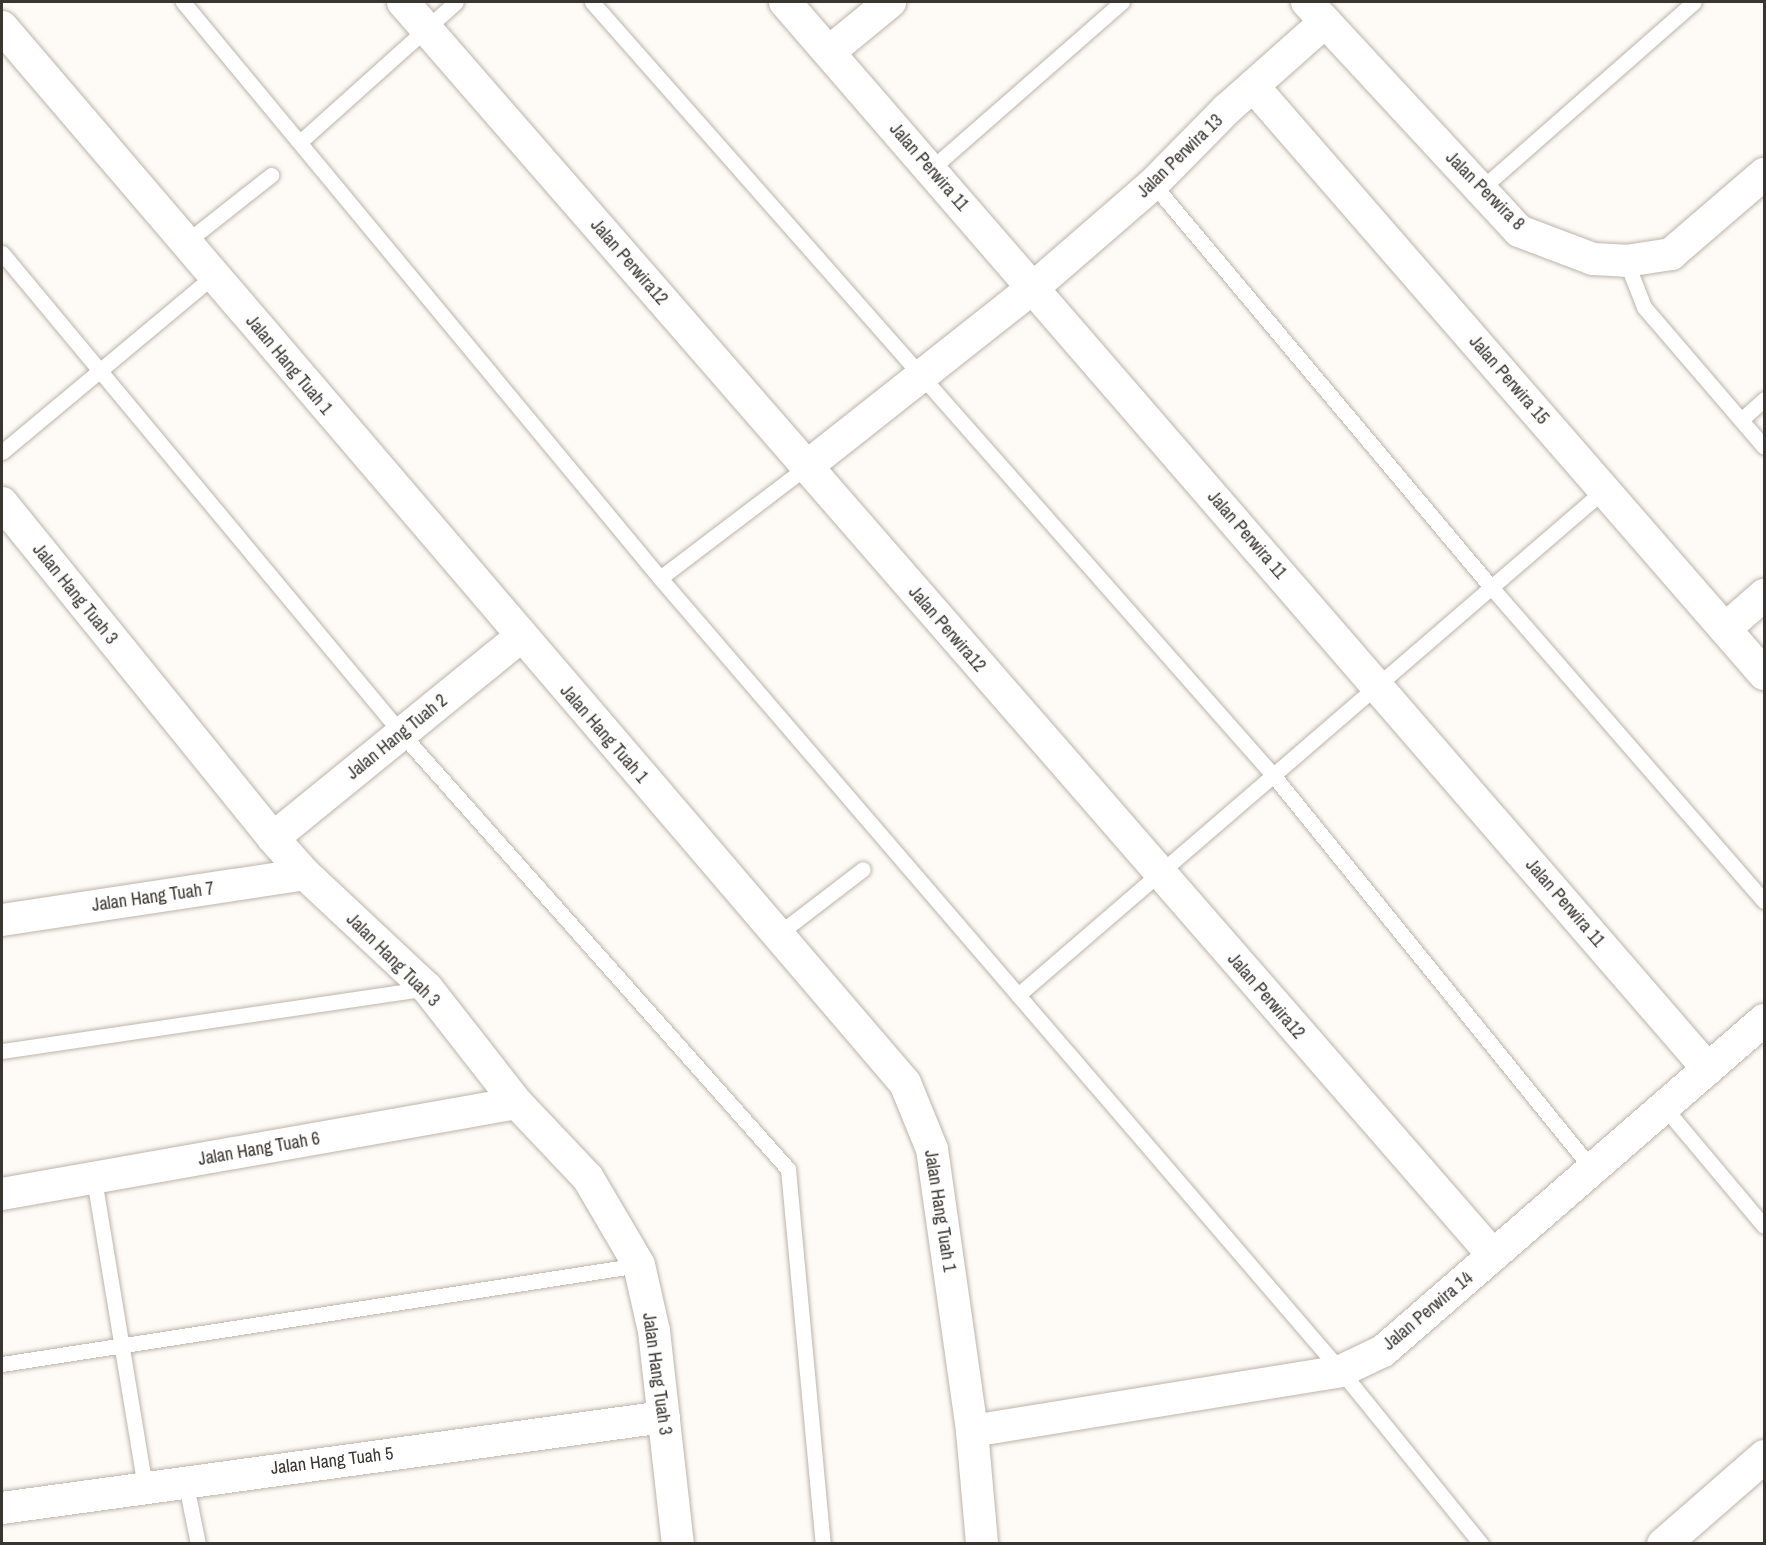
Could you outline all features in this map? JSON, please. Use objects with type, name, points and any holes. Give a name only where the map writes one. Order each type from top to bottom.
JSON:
[{"type":"street","name":"Jalan Perwira12","points":[[403,2],[1493,1255]]},
{"type":"street","name":"Jalan Perwira 11","points":[[786,2],[1708,1069]]},
{"type":"street","points":[[829,52],[890,2]]},
{"type":"street","name":"Jalan Perwira 13","points":[[806,466],[1033,288],[1153,184],[1253,86],[1316,12]]},
{"type":"street","name":"Jalan Perwira 8","points":[[1316,12],[1519,231],[1593,259],[1626,261],[1671,254],[1764,174]]},
{"type":"street","name":"Jalan Hang Tuah 1","points":[[2,27],[520,637],[905,1083],[932,1149],[972,1431],[982,1544]]},
{"type":"street","name":"Jalan Perwira 15","points":[[1253,86],[1764,674]]},
{"type":"street","name":"Jalan Hang Tuah 3","points":[[2,503],[273,838],[305,874],[427,988],[517,1103],[588,1178],[639,1265],[654,1331],[678,1544]]},
{"type":"street","points":[[1725,629],[1764,595]]},
{"type":"street","name":"Jalan Hang Tuah 2","points":[[273,838],[520,637]]},
{"type":"street","name":"Jalan Hang Tuah 7","points":[[2,920],[305,874]]},
{"type":"street","name":"Jalan Perwira 14","points":[[972,1431],[1341,1371],[1383,1351],[1764,1020]]},
{"type":"street","name":"Jalan Hang Tuah 6","points":[[2,1194],[517,1103]]},
{"type":"street","name":"Jalan Hang Tuah 5","points":[[2,1509],[185,1480],[664,1417]]},
{"type":"street","points":[[1663,1544],[1764,1456]]},
{"type":"lane","points":[[183,2],[301,141],[660,578],[1341,1371],[1480,1544]]},
{"type":"lane","points":[[301,141],[456,2]]},
{"type":"lane","points":[[592,2],[919,376],[1273,775],[1592,1169]]},
{"type":"lane","points":[[931,169],[1122,2]]},
{"type":"lane","points":[[1481,189],[1694,2]]},
{"type":"lane","points":[[185,243],[271,176]]},
{"type":"lane","points":[[1153,184],[1491,587],[1764,901]]},
{"type":"lane","points":[[2,253],[101,369],[401,733],[788,1169],[823,1544]]},
{"type":"lane","points":[[1626,261],[1644,307],[1764,447]]},
{"type":"lane","points":[[2,452],[213,276]]},
{"type":"lane","points":[[1741,420],[1764,399]]},
{"type":"lane","points":[[660,578],[806,466]]},
{"type":"lane","points":[[1018,995],[1604,490]]},
{"type":"lane","points":[[777,935],[863,869]]},
{"type":"lane","points":[[2,1051],[427,988]]},
{"type":"lane","points":[[1664,1107],[1764,1226]]},
{"type":"lane","points":[[94,1179],[145,1487]]},
{"type":"lane","points":[[2,1364],[639,1265]]},
{"type":"lane","points":[[185,1480],[198,1544]]}]
